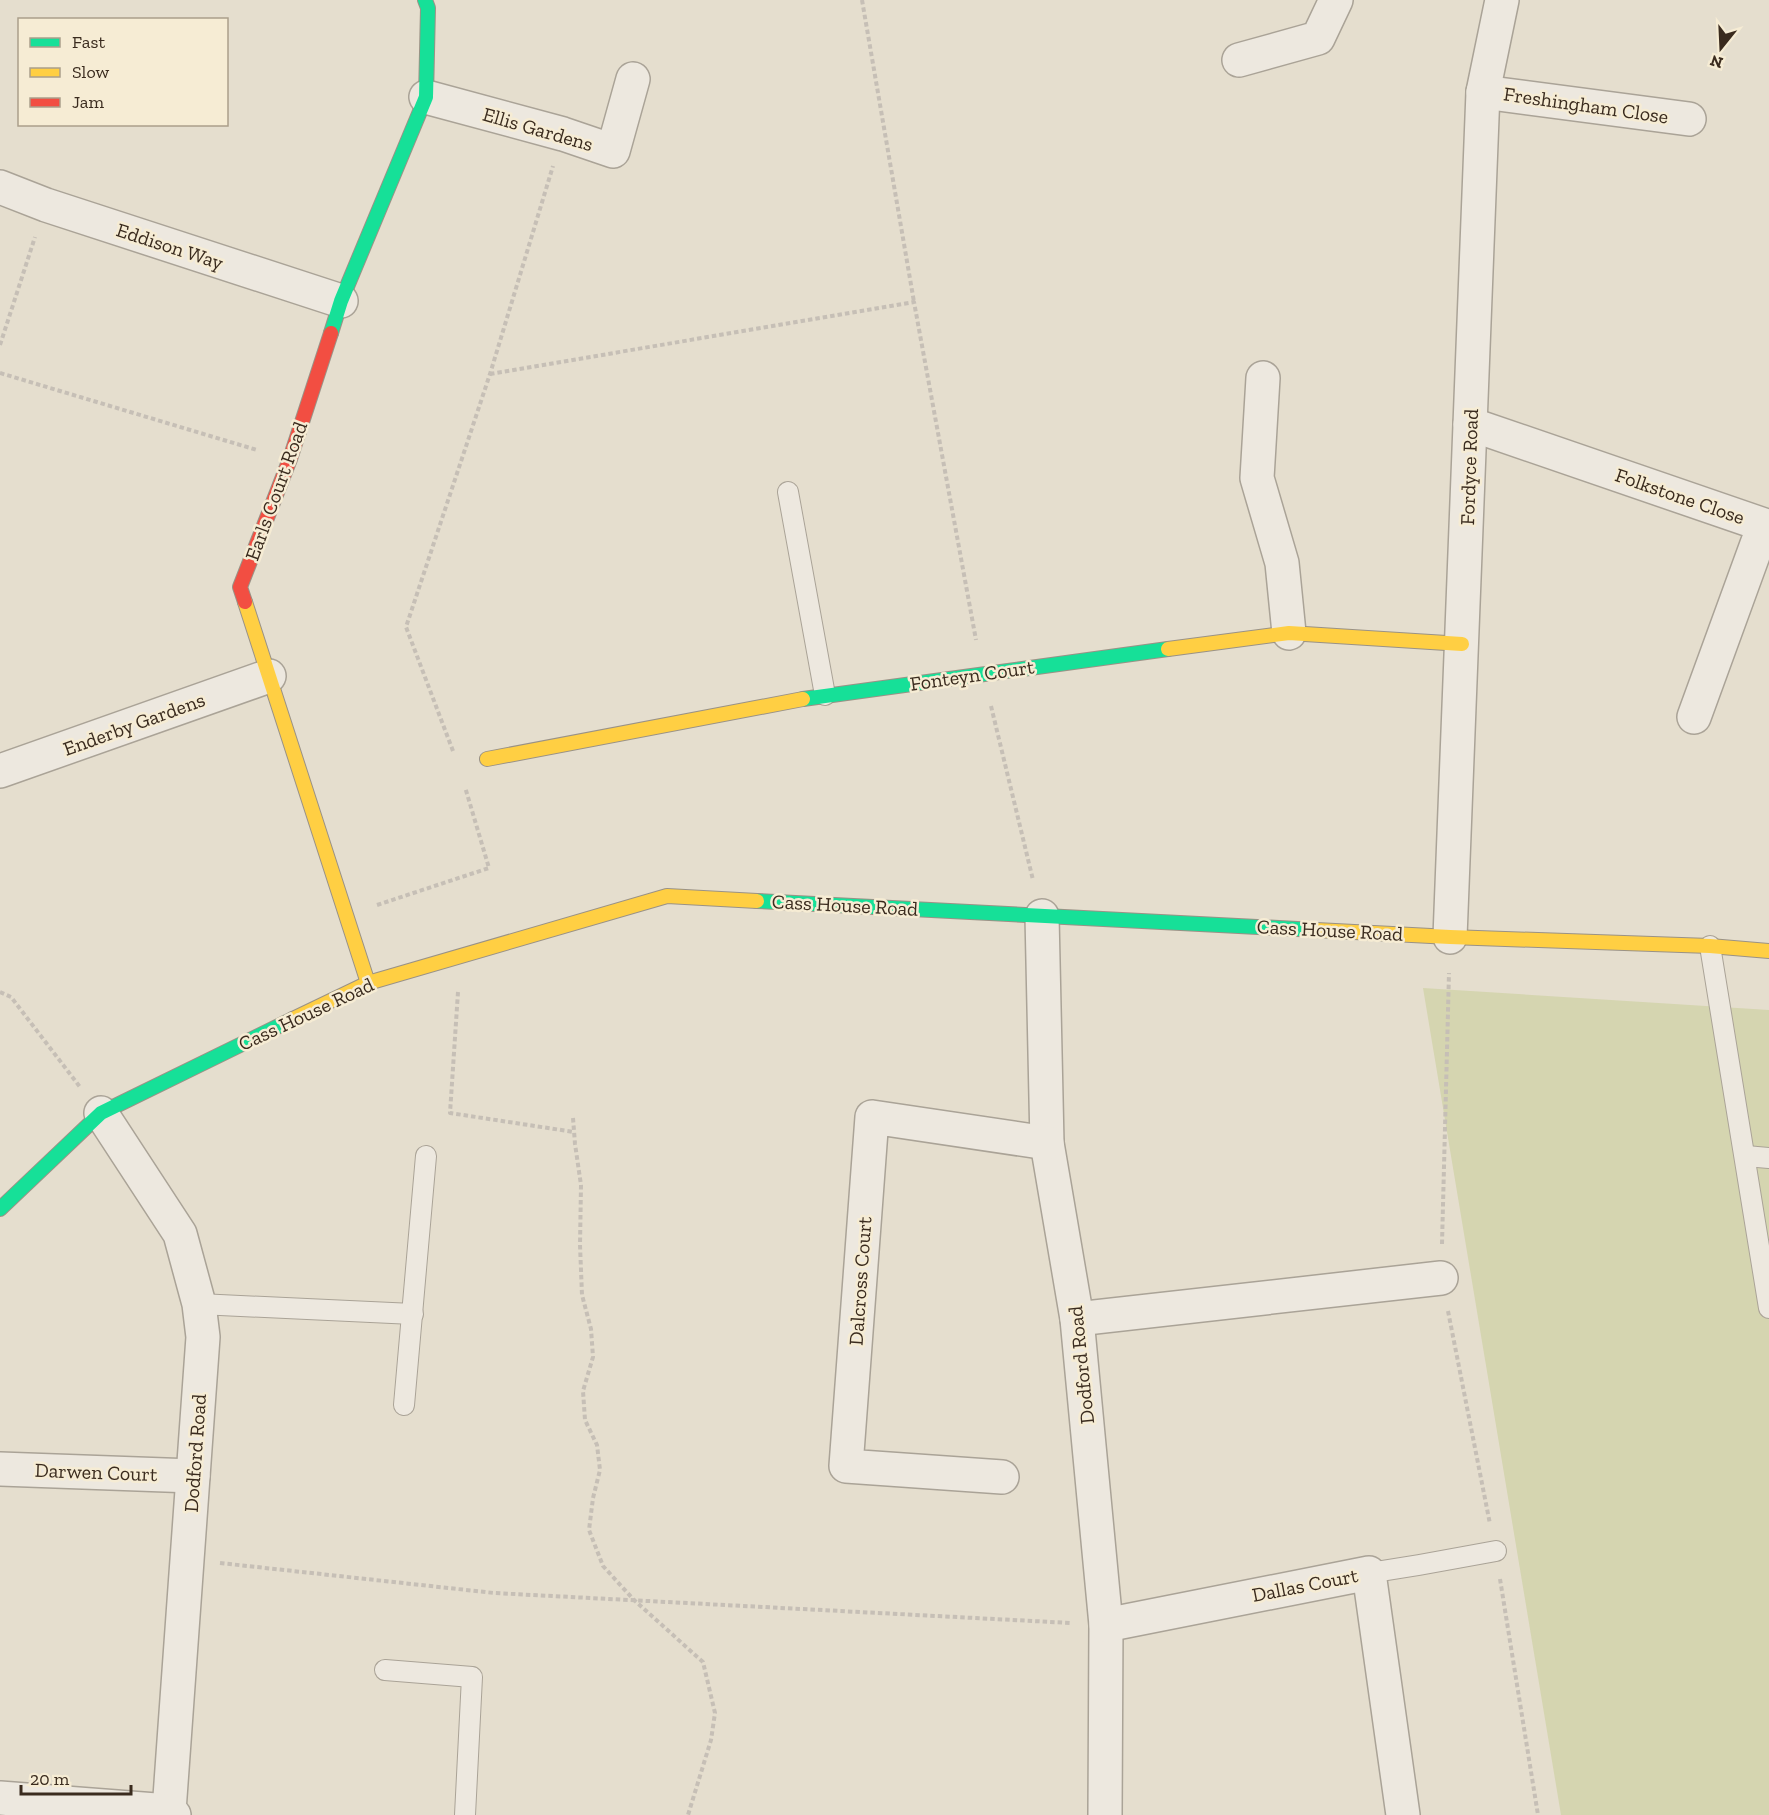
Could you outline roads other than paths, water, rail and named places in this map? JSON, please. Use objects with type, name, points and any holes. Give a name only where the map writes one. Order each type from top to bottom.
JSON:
[{"type":"street","name":"Earls Court Road","points":[[368,982],[240,587],[290,459],[341,301],[426,97],[428,8],[426,0]]},
{"type":"street","points":[[1239,60],[1318,38],[1336,0]]},
{"type":"street","name":"Fordyce Road","points":[[1450,937],[1483,92],[1503,0]]},
{"type":"street","name":"Ellis Gardens","points":[[426,97],[613,151],[633,79]]},
{"type":"street","name":"Freshingham Close","points":[[1483,92],[1689,119]]},
{"type":"street","name":"Eddison Way","points":[[0,187],[46,205],[341,301]]},
{"type":"street","points":[[1263,378],[1257,478],[1282,563],[1289,633]]},
{"type":"street","name":"Folkstone Close","points":[[1470,424],[1767,526],[1694,717]]},
{"type":"street","name":"Fonteyn Court","points":[[487,759],[825,695],[1289,633],[1462,644]]},
{"type":"street","name":"Enderby Gardens","points":[[0,771],[269,676]]},
{"type":"street","name":"Cass House Road","points":[[0,1209],[101,1113],[368,982],[667,896],[1450,937],[1710,946],[1769,951]]},
{"type":"street","name":"Dodford Road","points":[[1042,915],[1047,1143],[1077,1319],[1106,1625],[1105,1815]]},
{"type":"street","name":"Dodford Road","points":[[101,1113],[180,1234],[199,1304],[203,1337],[172,1813]]},
{"type":"street","name":"Dalcross Court","points":[[1002,1478],[846,1466],[872,1117],[1047,1143]]},
{"type":"street","points":[[1077,1319],[1441,1278]]},
{"type":"street","name":"Darwen Court","points":[[0,1469],[193,1476]]},
{"type":"street","name":"Dallas Court","points":[[1106,1625],[1369,1573],[1403,1815]]},
{"type":"street","points":[[0,1798],[172,1813]]},
{"type":"lane","points":[[788,492],[825,695]]},
{"type":"lane","points":[[1710,946],[1769,1308]]},
{"type":"lane","points":[[404,1405],[426,1156]]},
{"type":"lane","points":[[1746,1156],[1769,1158]]},
{"type":"lane","points":[[199,1304],[413,1314]]},
{"type":"lane","points":[[1369,1573],[1496,1551]]},
{"type":"lane","points":[[385,1670],[472,1677],[465,1815]]}]
